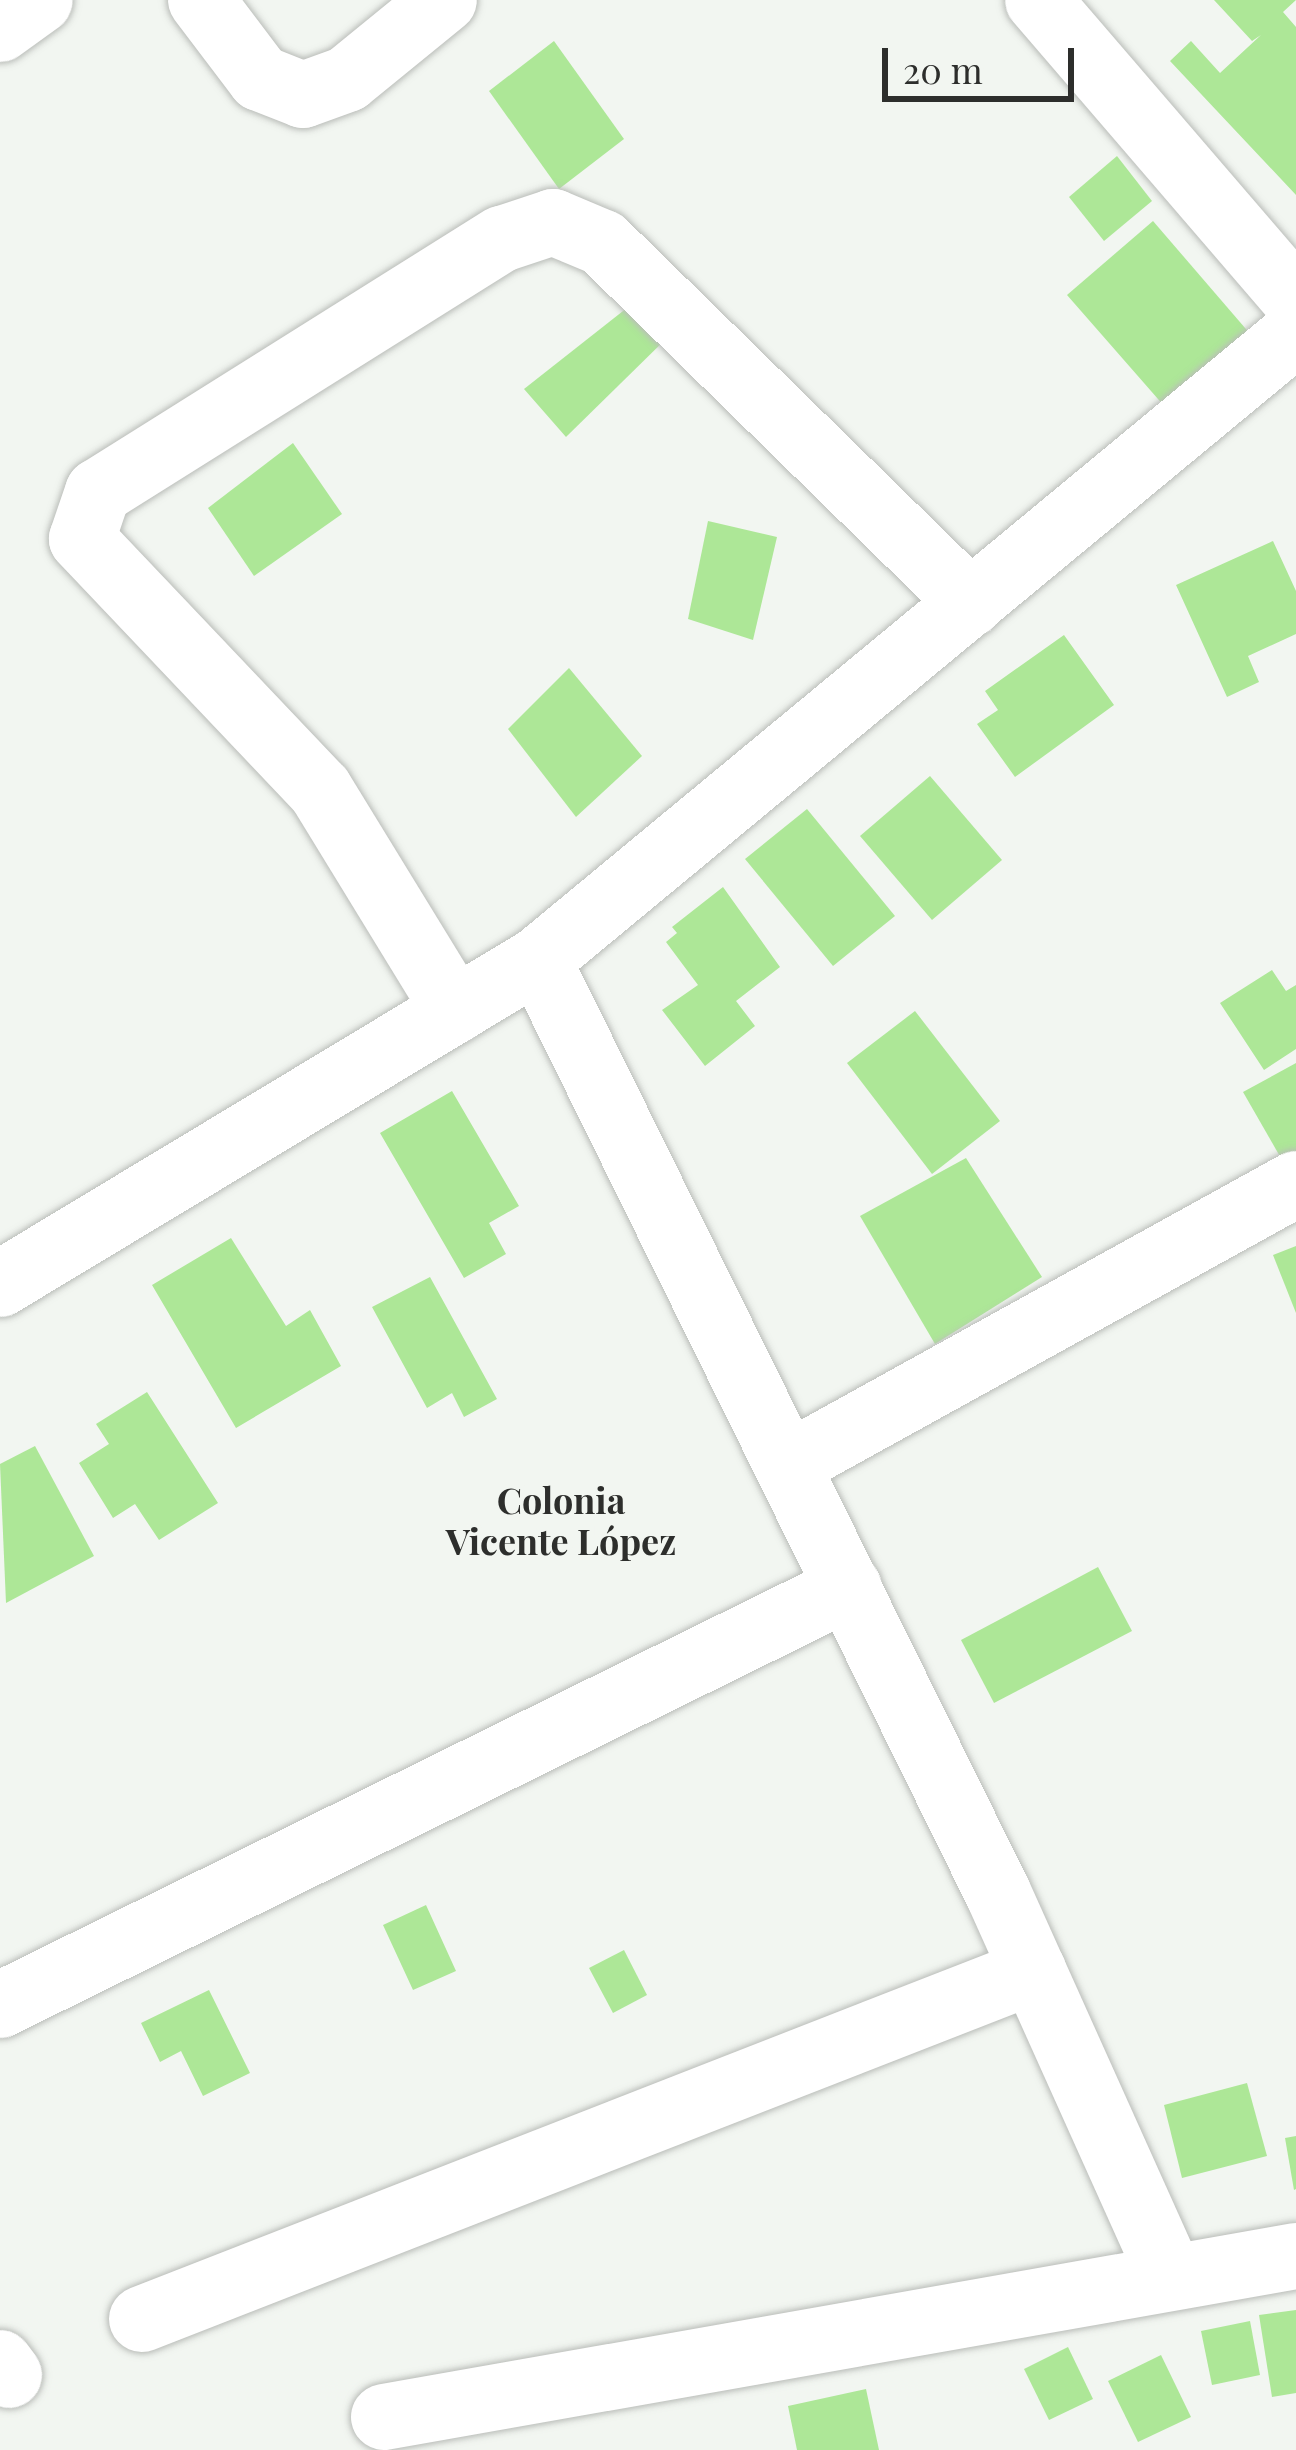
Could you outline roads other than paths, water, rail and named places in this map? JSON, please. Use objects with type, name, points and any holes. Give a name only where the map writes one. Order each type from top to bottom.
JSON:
[{"type":"street","points":[[0,29],[40,0]]},
{"type":"street","points":[[201,0],[260,78],[303,95],[347,79],[444,0]]},
{"type":"street","points":[[1038,0],[1296,300]]},
{"type":"street","points":[[455,1010],[320,790],[82,538],[98,492],[502,239],[553,222],[603,243],[971,603]]},
{"type":"street","points":[[0,1284],[538,960],[1296,333]]},
{"type":"street","points":[[538,960],[849,1587],[1033,1971],[1170,2276]]},
{"type":"street","points":[[789,1464],[1296,1184]]},
{"type":"street","points":[[0,2006],[849,1587]]},
{"type":"street","points":[[142,2319],[1033,1971]]},
{"type":"street","points":[[384,2417],[1296,2256]]},
{"type":"district","name":"Colonia Vicente López","points":[[561,1520]]}]
